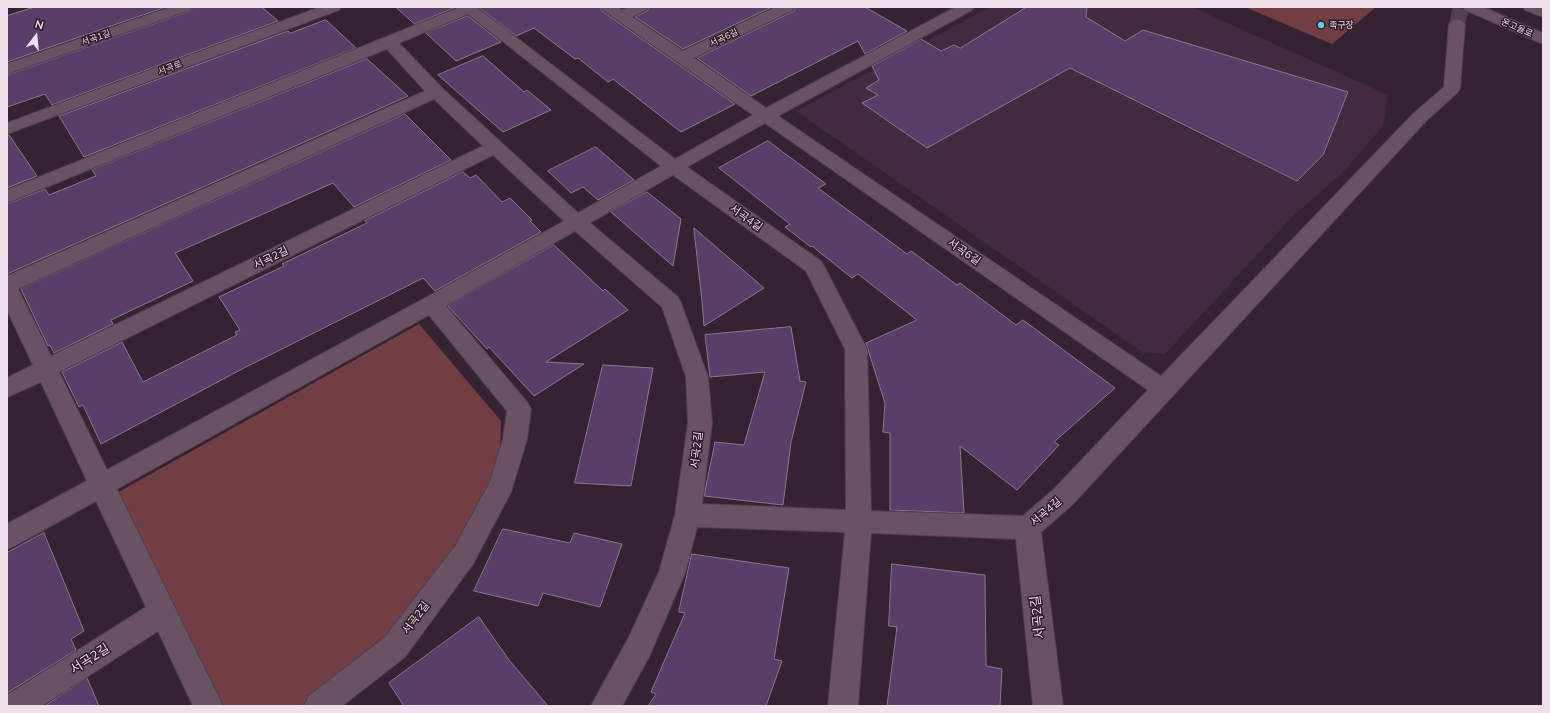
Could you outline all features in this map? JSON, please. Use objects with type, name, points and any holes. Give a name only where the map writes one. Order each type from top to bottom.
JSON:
[{"type":"street","name":"서곡1길","points":[[7,68],[186,7]]},
{"type":"street","name":"서곡로","points":[[7,129],[334,7]]},
{"type":"street","points":[[7,197],[389,42],[470,7]]},
{"type":"street","name":"서곡4길","points":[[470,7],[674,167],[814,266],[856,349],[859,521],[843,706]]},
{"type":"street","name":"서곡6길","points":[[614,11],[641,7]]},
{"type":"street","name":"서곡6길","points":[[682,58],[788,7]]},
{"type":"street","points":[[7,537],[578,223],[766,115],[967,7]]},
{"type":"street","name":"온고을로","points":[[1470,7],[1543,39]]},
{"type":"street","points":[[1530,7],[1543,12]]},
{"type":"street","name":"서곡6길","points":[[614,11],[1163,389]]},
{"type":"street","name":"서곡4길","points":[[859,521],[1028,528],[1063,498],[1163,389],[1420,117],[1452,88],[1457,24]]},
{"type":"street","name":"서곡2길","points":[[389,42],[436,92],[495,147],[578,223],[671,303],[697,377],[700,423],[688,515],[672,573],[639,647],[606,706]]},
{"type":"street","points":[[208,706],[7,287],[436,92]]},
{"type":"street","name":"서곡2길","points":[[7,388],[495,147]]},
{"type":"street","name":"서곡2길","points":[[319,706],[395,647],[464,555],[502,484],[515,439],[519,410],[432,304]]},
{"type":"street","points":[[688,515],[859,521]]},
{"type":"street","name":"서곡2길","points":[[1028,528],[1048,706]]},
{"type":"street","name":"서곡2길","points":[[16,706],[163,612]]},
{"type":"shaded area","points":[[990,7],[1192,7],[1388,95],[1383,126],[1342,173],[1293,216],[1165,354],[1142,352],[796,111]]},
{"type":"shaded area","name":"족구장","points":[[1245,7],[1376,7],[1332,44]]},
{"type":"shaded area","points":[[419,324],[501,421],[500,455],[488,496],[453,568],[319,706],[218,706],[115,494]]},
{"type":"building","points":[[35,7],[166,7],[7,62],[7,16]]},
{"type":"building","points":[[193,7],[262,7],[278,21],[52,105],[45,94],[7,107],[7,75],[190,11]]},
{"type":"building","points":[[396,7],[456,7],[415,24]]},
{"type":"building","points":[[481,7],[600,7],[602,11],[735,104],[681,132],[613,79],[608,82],[578,58],[575,59],[534,28],[516,36],[481,9]]},
{"type":"building","points":[[649,7],[772,7],[683,49],[635,17],[647,11]]},
{"type":"building","points":[[796,7],[865,7],[907,31],[865,54],[858,41],[751,96],[697,58],[794,11]]},
{"type":"building","points":[[1027,7],[1087,7],[1086,17],[1125,41],[1143,30],[1348,92],[1323,155],[1297,181],[1070,68],[927,148],[862,103],[878,95],[866,88],[879,80],[872,66],[921,39],[941,51],[954,45],[960,48]]},
{"type":"building","points":[[468,16],[501,42],[456,61],[426,33]]},
{"type":"building","points":[[326,20],[356,48],[84,157],[59,116],[288,31],[290,33]]},
{"type":"building","points":[[483,56],[524,92],[527,90],[551,110],[503,132],[438,75]]},
{"type":"building","points":[[367,59],[408,96],[7,274],[7,204],[45,189],[49,195],[96,176],[92,170]]},
{"type":"building","points":[[405,114],[451,160],[354,207],[333,183],[175,253],[193,281],[111,320],[113,324],[54,353],[50,345],[48,346],[21,289]]},
{"type":"building","points":[[7,135],[9,135],[37,176],[7,188]]},
{"type":"building","points":[[768,141],[826,184],[818,188],[907,254],[911,251],[957,285],[960,283],[1016,325],[1023,320],[1115,388],[1054,442],[1059,445],[1017,490],[960,446],[964,513],[890,510],[890,433],[883,432],[885,403],[866,343],[917,320],[858,274],[852,278],[812,246],[811,247],[785,227],[790,224],[719,168]]},
{"type":"building","points":[[596,147],[634,180],[598,200],[583,187],[571,193],[548,171]]},
{"type":"building","points":[[463,172],[470,178],[476,175],[502,202],[510,198],[532,220],[530,221],[541,232],[435,291],[423,278],[244,368],[101,444],[83,405],[79,407],[62,372],[122,342],[143,382],[237,335],[235,332],[240,330],[219,297],[284,266],[282,264],[367,223],[365,221]]},
{"type":"building","points":[[647,192],[681,219],[673,266],[611,212]]},
{"type":"building","points":[[694,228],[764,288],[704,326],[702,301]]},
{"type":"building","points":[[554,245],[603,291],[605,289],[628,310],[546,362],[584,364],[534,396],[489,347],[487,349],[448,306]]},
{"type":"building","points":[[791,327],[800,381],[806,382],[791,442],[783,505],[704,496],[715,442],[744,445],[765,372],[710,377],[705,335]]},
{"type":"building","points":[[603,365],[653,368],[631,486],[575,483]]},
{"type":"building","points":[[503,529],[570,543],[574,533],[622,544],[600,607],[543,593],[538,606],[474,591]]},
{"type":"building","points":[[44,533],[84,631],[71,639],[76,650],[7,693],[7,553]]},
{"type":"building","points":[[692,554],[789,568],[774,659],[782,661],[766,706],[648,706],[656,694],[651,692],[685,613],[679,612]]},
{"type":"building","points":[[892,564],[985,575],[986,666],[1002,669],[1000,706],[887,706],[897,627],[889,626]]},
{"type":"building","points":[[479,617],[509,660],[548,706],[404,706],[389,683]]},
{"type":"building","points":[[87,678],[99,706],[45,706]]},
{"type":"tunnel","points":[[1457,24],[1461,7]]},
{"type":"place","name":"족구장","points":[[1321,25]]}]
